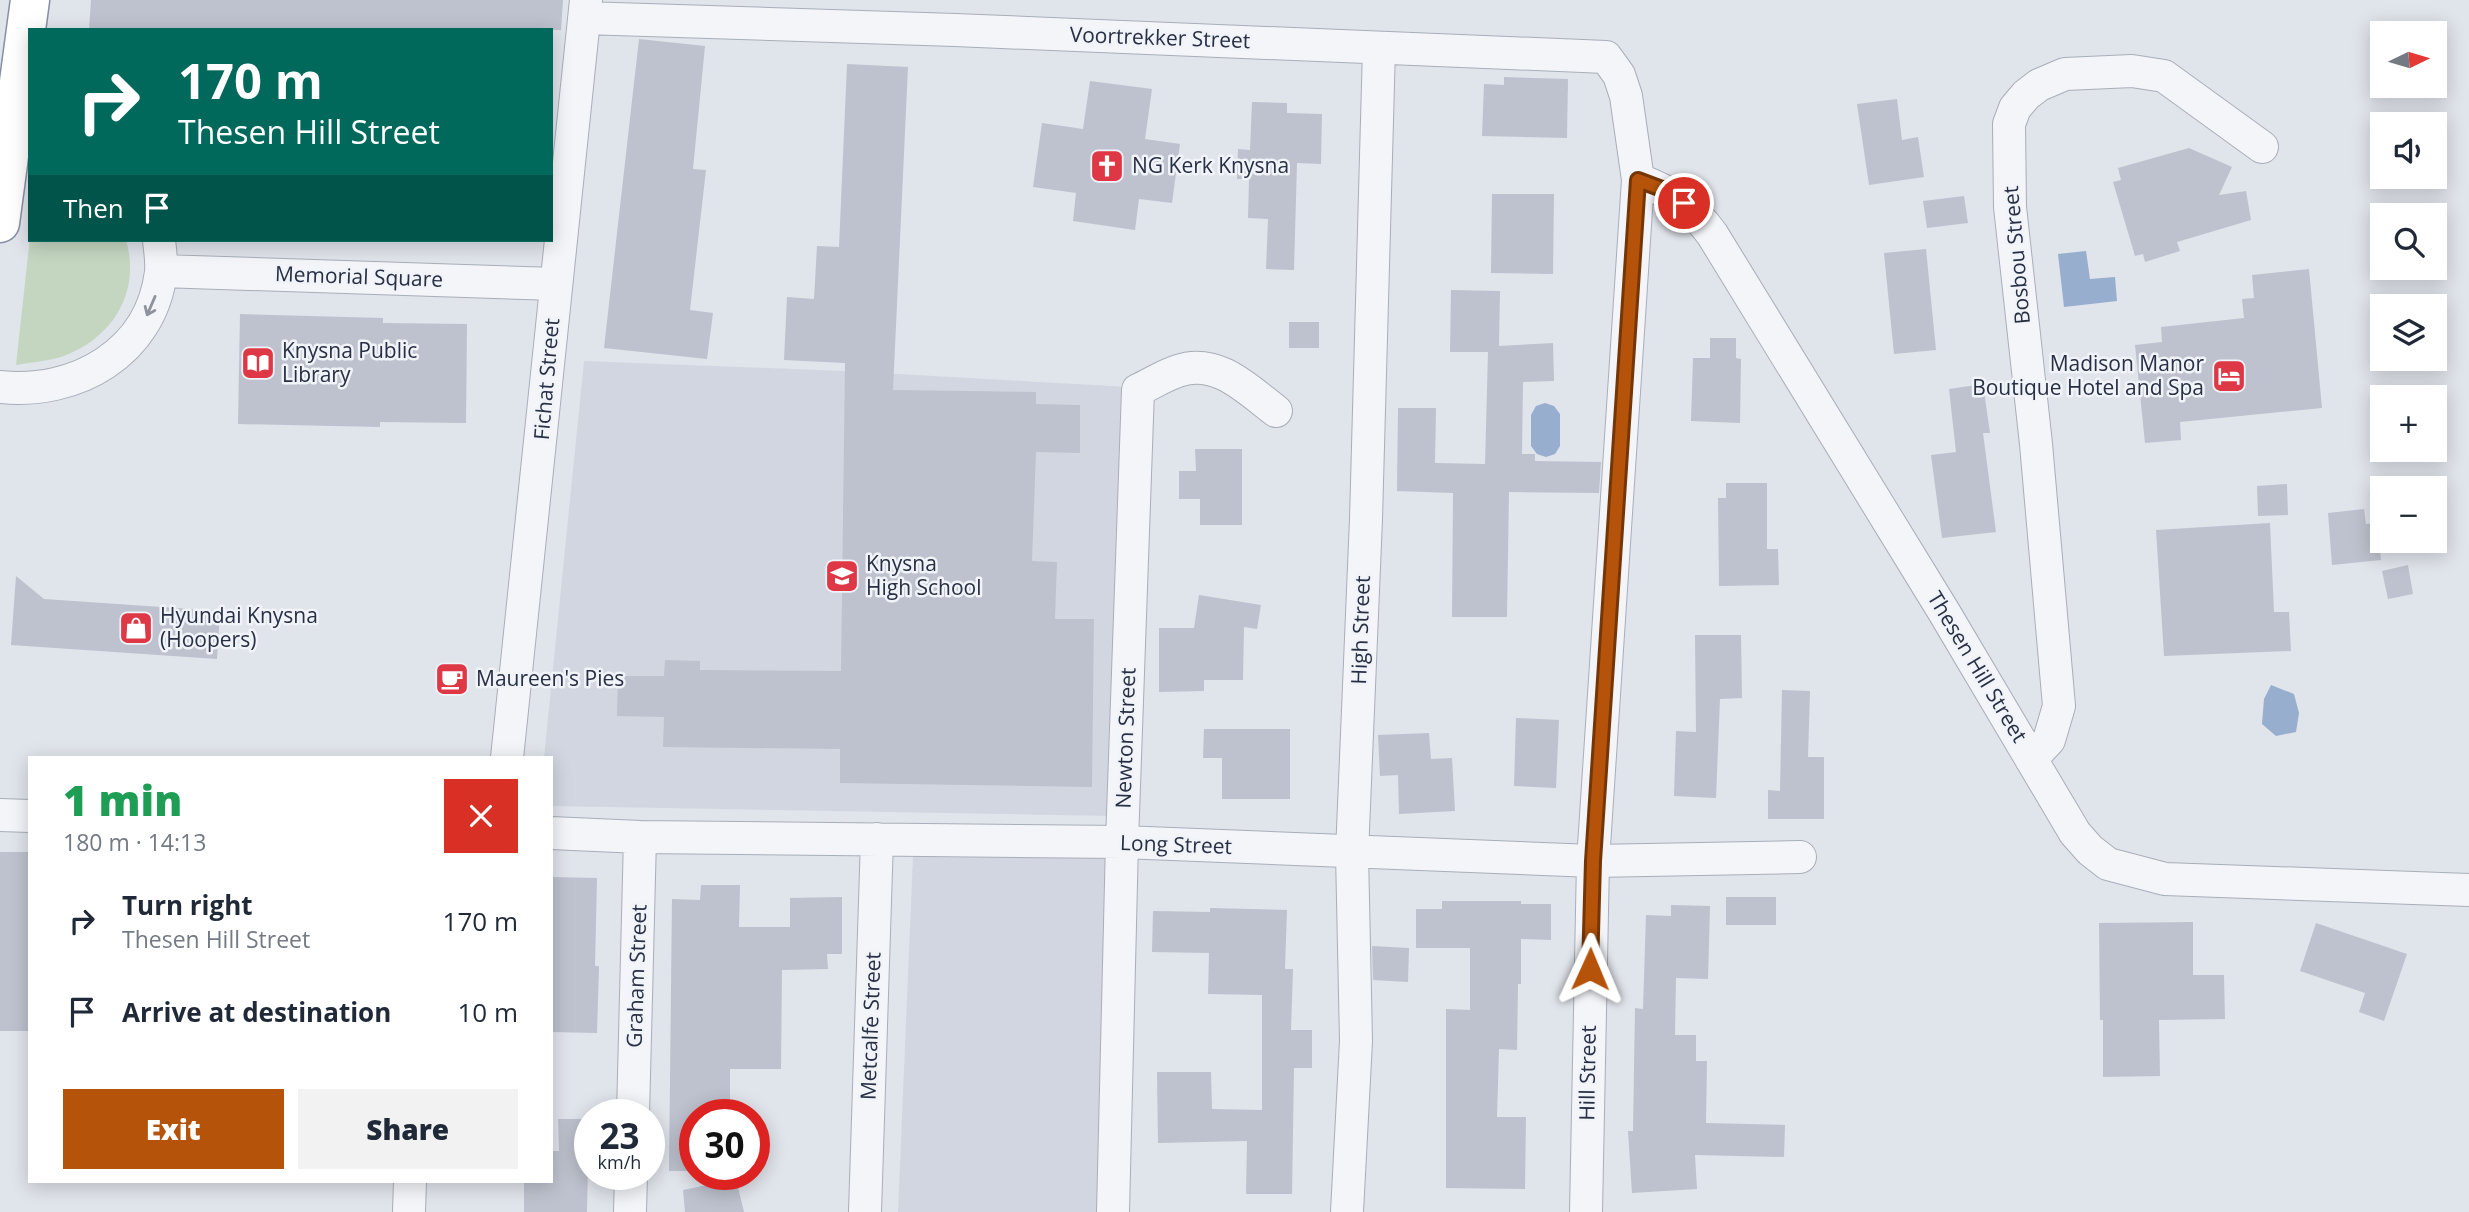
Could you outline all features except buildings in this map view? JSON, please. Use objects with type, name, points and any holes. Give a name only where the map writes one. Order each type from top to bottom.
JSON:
[{"type":"highway","points":[[28,28],[30,0]]},
{"type":"highway","points":[[0,223],[22,126],[28,32]]},
{"type":"street","name":"Voortrekker Street","points":[[585,9],[955,30],[1606,57],[1619,75],[1626,96],[1638,180]]},
{"type":"street","name":"Fichat Street","points":[[508,756],[585,9]]},
{"type":"street","name":"High Street","points":[[1348,1212],[1356,1041],[1352,853],[1366,519],[1379,48]]},
{"type":"street","name":"Bosbou Street","points":[[2031,759],[2049,740],[2059,706],[2036,444],[2010,207],[2009,124],[2015,108],[2039,85],[2065,74],[2132,71],[2164,76],[2262,147]]},
{"type":"street","name":"Thesen Hill Street","points":[[1638,180],[1677,197],[1697,213],[1713,234],[1944,612],[2075,833],[2090,850],[2108,864],[2165,879],[2469,890]]},
{"type":"street","name":"Hill Street","points":[[1586,1212],[1593,861],[1638,180]]},
{"type":"street","name":"Memorial Square","points":[[0,387],[45,386],[79,378],[110,361],[135,336],[153,305],[160,255],[556,284]]},
{"type":"street","name":"Newton Street","points":[[1113,1212],[1122,842],[1138,390],[1180,370],[1196,368],[1216,371],[1228,374],[1276,411]]},
{"type":"street","points":[[0,815],[28,816]]},
{"type":"street","name":"Long Street","points":[[553,833],[640,837],[1122,842],[1593,861],[1800,857]]},
{"type":"street","name":"Graham Street","points":[[633,1099],[640,837]]},
{"type":"street","name":"Metcalfe Street","points":[[866,1212],[877,839]]},
{"type":"street","points":[[410,1183],[410,1212]]},
{"type":"street","points":[[630,1212],[631,1190]]},
{"type":"shaded area","name":"Knysna High School","points":[[584,361],[844,371],[1129,387],[1114,816],[553,806],[553,756],[544,756]]},
{"type":"shaded area","points":[[913,857],[1111,858],[1099,1212],[898,1212]]},
{"type":"green space","points":[[29,242],[126,242],[130,277],[126,294],[110,324],[82,348],[64,356],[16,365]]},
{"type":"water","points":[[2086,251],[2090,279],[2115,277],[2117,301],[2064,307],[2058,254]]},
{"type":"water","points":[[1545,403],[1554,406],[1560,414],[1560,446],[1555,454],[1546,457],[1537,454],[1531,446],[1531,415],[1536,406]]},
{"type":"water","points":[[2271,685],[2294,694],[2299,713],[2296,732],[2276,736],[2262,724],[2264,699]]},
{"type":"place","name":"NG Kerk Knysna","points":[[1107,166]]},
{"type":"place","name":"Knysna Public Library","points":[[258,363]]},
{"type":"place","name":"Madison Manor Boutique Hotel and Spa","points":[[2229,376]]},
{"type":"place","name":"Knysna High School","points":[[842,576]]},
{"type":"place","name":"Hyundai Knysna (Hoopers)","points":[[136,628]]},
{"type":"place","name":"Maureen's Pies","points":[[452,679]]},
{"type":"route","points":[[1590,969],[1593,861],[1638,180],[1670,192],[1684,203]]}]
